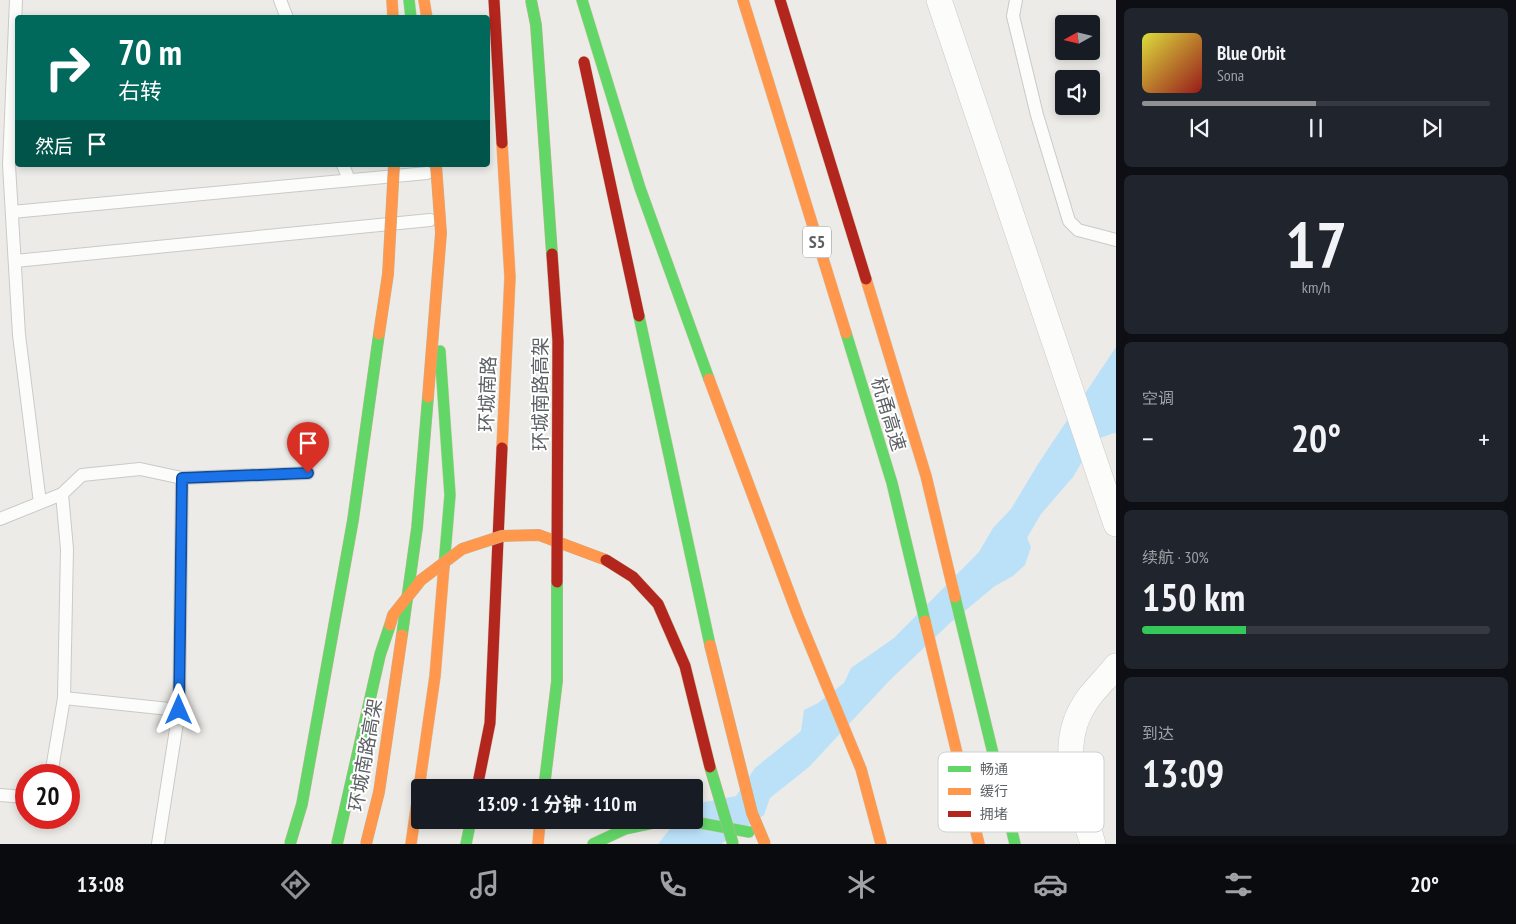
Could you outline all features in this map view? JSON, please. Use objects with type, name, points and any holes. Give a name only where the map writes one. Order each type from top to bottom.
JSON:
[{"type":"main road","points":[[392,0],[393,15]]},
{"type":"main road","points":[[409,0],[411,15]]},
{"type":"main road","points":[[424,0],[426,15]]},
{"type":"main road","name":"环城南路","points":[[479,779],[490,723],[510,276],[494,0]]},
{"type":"main road","name":"环城南路高架","points":[[531,0],[536,25],[558,341],[557,680],[545,779]]},
{"type":"main road","points":[[582,0],[646,206],[798,616],[861,769],[881,844]]},
{"type":"main road","name":"杭甬高速","points":[[743,0],[892,483],[957,752]]},
{"type":"main road","name":"杭甬高速","points":[[780,0],[926,476],[992,752]]},
{"type":"main road","points":[[581,48],[710,645],[752,813],[765,844]]},
{"type":"main road","points":[[290,844],[302,804],[354,520],[388,274],[394,167]]},
{"type":"main road","points":[[411,844],[435,676],[450,495],[430,220],[430,168]]},
{"type":"main road","name":"环城南路高架","points":[[366,844],[379,792],[417,528],[441,233],[430,168]]},
{"type":"main road","points":[[337,844],[380,655],[393,615],[421,580],[462,549],[502,536],[539,535],[605,559],[633,577],[658,604],[685,666],[710,766],[733,844]]},
{"type":"main road","points":[[703,824],[747,832],[770,844]]},
{"type":"main road","points":[[466,844],[468,829]]},
{"type":"main road","points":[[538,844],[539,829]]},
{"type":"main road","points":[[593,844],[625,829]]},
{"type":"street","points":[[939,0],[1116,524]]},
{"type":"street","points":[[1070,752],[1077,718],[1090,697],[1116,666]]},
{"type":"street","points":[[1089,832],[1093,844]]},
{"type":"lane","points":[[15,15],[16,0]]},
{"type":"lane","points":[[280,0],[285,15]]},
{"type":"lane","points":[[1016,0],[1013,16],[1034,106],[1069,221],[1078,230],[1116,240]]},
{"type":"lane","points":[[15,24],[9,165],[19,335],[40,503]]},
{"type":"lane","points":[[345,167],[349,180]]},
{"type":"lane","points":[[12,212],[349,180],[430,168]]},
{"type":"lane","points":[[15,261],[430,220]]},
{"type":"lane","points":[[0,519],[62,494],[82,475],[140,469],[182,478],[308,473]]},
{"type":"lane","points":[[158,844],[179,710],[182,478]]},
{"type":"lane","points":[[53,764],[64,698],[67,549],[62,494]]},
{"type":"lane","points":[[64,698],[179,710]]},
{"type":"lane","points":[[0,795],[15,796]]},
{"type":"water","points":[[1116,347],[1116,433],[1095,440],[1073,477],[1041,514],[1027,538],[1031,547],[1025,565],[1013,576],[995,586],[949,624],[889,681],[809,767],[770,798],[764,815],[721,844],[658,844],[670,829],[703,829],[703,802],[736,796],[755,768],[801,731],[804,710],[818,703],[844,683],[851,668],[894,638],[979,552],[993,528],[1011,509],[1038,464]]},
{"type":"traffic: fast","points":[[409,0],[411,15]]},
{"type":"traffic: fast","points":[[531,0],[536,25],[552,254]]},
{"type":"traffic: fast","points":[[582,0],[640,188],[709,379]]},
{"type":"traffic: fast","points":[[639,316],[710,645]]},
{"type":"traffic: fast","points":[[846,333],[892,483],[925,621]]},
{"type":"traffic: fast","points":[[290,844],[302,804],[353,520],[379,334]]},
{"type":"traffic: fast","points":[[440,351],[450,495],[444,566]]},
{"type":"traffic: fast","points":[[402,635],[417,528],[428,397]]},
{"type":"traffic: fast","points":[[545,779],[557,681],[557,582]]},
{"type":"traffic: fast","points":[[955,597],[993,752]]},
{"type":"traffic: fast","points":[[337,844],[380,655],[390,625]]},
{"type":"traffic: fast","points":[[710,767],[733,844]]},
{"type":"traffic: fast","points":[[703,824],[749,832]]},
{"type":"traffic: fast","points":[[466,844],[469,829]]},
{"type":"traffic: fast","points":[[593,844],[625,829]]},
{"type":"traffic: fast","points":[[1012,832],[1015,844]]},
{"type":"traffic: slow","points":[[392,0],[393,15]]},
{"type":"traffic: slow","points":[[424,0],[426,15]]},
{"type":"traffic: slow","points":[[743,0],[846,333]]},
{"type":"traffic: slow","points":[[502,143],[510,277],[502,448]]},
{"type":"traffic: slow","points":[[379,334],[388,274],[394,167]]},
{"type":"traffic: slow","points":[[428,397],[441,233],[436,167]]},
{"type":"traffic: slow","points":[[866,279],[926,476],[955,597]]},
{"type":"traffic: slow","points":[[709,379],[798,616],[861,769],[881,844]]},
{"type":"traffic: slow","points":[[390,625],[393,615],[421,580],[462,549],[502,536],[539,535],[606,560]]},
{"type":"traffic: slow","points":[[411,844],[435,676],[444,566]]},
{"type":"traffic: slow","points":[[925,621],[957,752]]},
{"type":"traffic: slow","points":[[366,844],[379,792],[402,635]]},
{"type":"traffic: slow","points":[[710,645],[752,813],[765,844]]},
{"type":"traffic: slow","points":[[538,844],[539,829]]},
{"type":"traffic: slow","points":[[976,832],[979,844]]},
{"type":"traffic: jam","points":[[494,0],[502,143]]},
{"type":"traffic: jam","points":[[780,0],[866,279]]},
{"type":"traffic: jam","points":[[584,62],[639,316]]},
{"type":"traffic: jam","points":[[552,254],[558,341],[557,582]]},
{"type":"traffic: jam","points":[[479,779],[490,723],[502,448]]},
{"type":"traffic: jam","points":[[606,560],[633,577],[658,604],[685,666],[710,767]]},
{"type":"route","points":[[179,710],[182,478],[308,473]]}]
